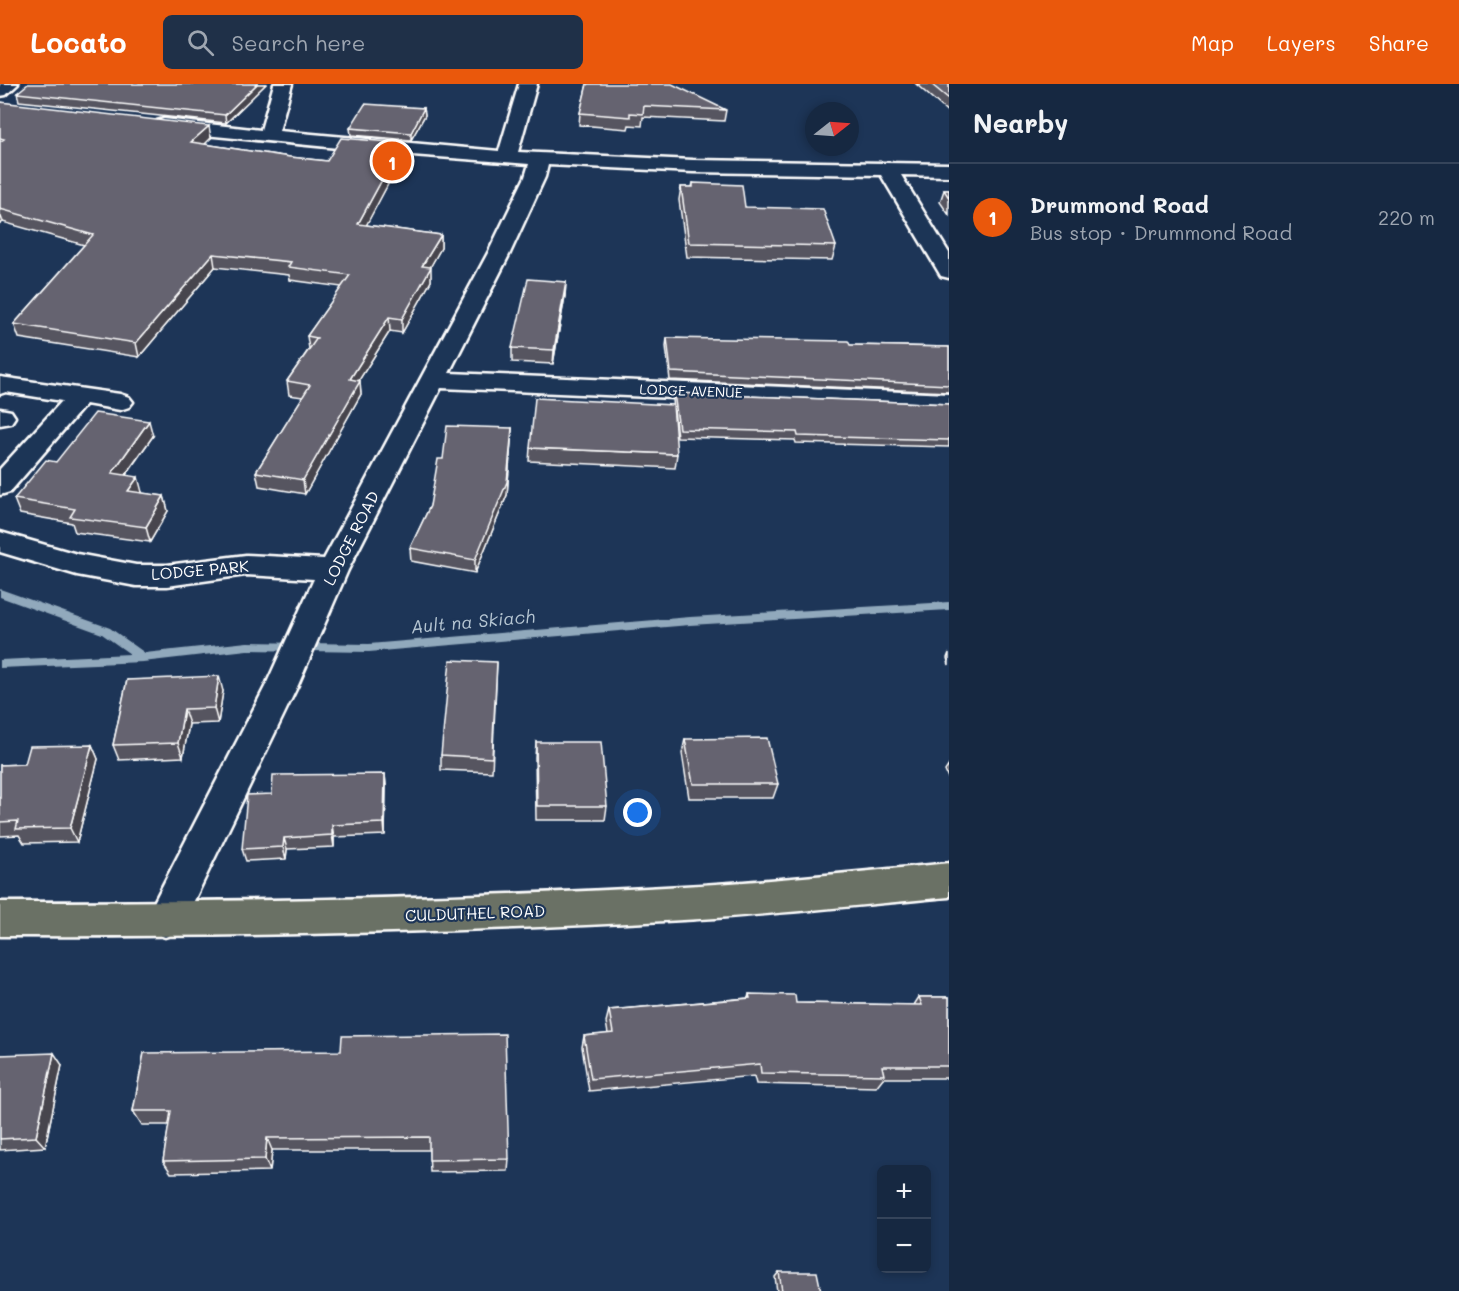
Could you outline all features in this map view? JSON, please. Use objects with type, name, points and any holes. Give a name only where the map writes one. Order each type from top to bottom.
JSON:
[{"type":"main road","name":"CULDUTHEL ROAD","points":[[0,919],[342,918],[579,909],[685,903],[949,880]]},
{"type":"street","points":[[0,91],[9,84]]},
{"type":"street","points":[[267,136],[278,115],[283,84]]},
{"type":"street","points":[[507,157],[528,84]]},
{"type":"street","points":[[148,123],[267,136],[540,159],[713,166],[949,170]]},
{"type":"street","name":"LODGE ROAD","points":[[165,920],[282,685],[333,570],[499,253],[535,177],[540,159]]},
{"type":"street","points":[[888,170],[949,271]]},
{"type":"street","name":"LODGE AVENUE","points":[[433,380],[949,402]]},
{"type":"street","points":[[0,386],[2,384],[120,402]]},
{"type":"street","points":[[0,486],[79,397]]},
{"type":"street","name":"LODGE PARK","points":[[0,543],[87,567],[130,574],[155,576],[188,574],[247,565],[333,570]]},
{"type":"building","points":[[28,84],[257,84],[225,115],[17,93]]},
{"type":"building","points":[[587,84],[672,84],[726,110],[644,106],[643,114],[630,113],[630,117],[580,113]]},
{"type":"building","points":[[931,84],[949,84],[949,99]]},
{"type":"building","points":[[0,102],[209,126],[191,142],[327,161],[341,138],[402,143],[358,224],[441,235],[422,266],[431,267],[402,319],[389,317],[350,379],[360,381],[303,480],[256,472],[310,385],[287,381],[317,338],[307,336],[350,275],[288,267],[291,262],[213,254],[136,343],[14,324],[93,235],[0,209],[0,142],[4,139],[0,138]]},
{"type":"building","points":[[365,104],[424,108],[411,133],[350,128]]},
{"type":"building","points":[[693,183],[742,185],[745,207],[823,209],[836,246],[689,243],[681,187],[693,187]]},
{"type":"building","points":[[528,279],[566,282],[554,350],[512,348]]},
{"type":"building","points":[[667,338],[848,341],[850,345],[949,347],[949,385],[671,372]]},
{"type":"building","points":[[674,393],[949,404],[949,440],[798,436],[797,432],[679,429]]},
{"type":"building","points":[[535,398],[673,405],[677,454],[530,448]]},
{"type":"building","points":[[95,413],[149,421],[112,473],[138,477],[128,491],[164,496],[146,527],[70,517],[75,509],[14,499],[46,460],[56,462]]},
{"type":"building","points":[[447,426],[512,428],[507,482],[475,560],[410,548],[430,506],[438,459],[443,459]]},
{"type":"building","points":[[450,660],[497,662],[492,758],[441,755]]},
{"type":"building","points":[[219,676],[214,708],[184,709],[178,743],[113,745],[127,680]]},
{"type":"building","points":[[767,738],[778,784],[693,784],[685,739]]},
{"type":"building","points":[[536,742],[601,742],[607,806],[537,806]]},
{"type":"building","points":[[92,745],[70,828],[16,829],[18,821],[0,822],[0,765],[25,764],[30,746]]},
{"type":"building","points":[[385,774],[384,823],[332,825],[332,835],[284,838],[283,847],[242,849],[247,795],[272,794],[273,775]]},
{"type":"building","points":[[749,994],[795,995],[796,1003],[922,1005],[919,997],[949,997],[949,1066],[882,1066],[884,1075],[761,1073],[760,1064],[591,1079],[584,1036],[613,1033],[609,1010],[750,998]]},
{"type":"building","points":[[505,1034],[509,1159],[429,1160],[429,1137],[267,1138],[265,1159],[163,1161],[171,1111],[133,1111],[144,1053],[341,1051],[342,1036]]},
{"type":"building","points":[[54,1053],[36,1137],[0,1139],[0,1055]]},
{"type":"building","points":[[779,1272],[817,1272],[821,1291],[782,1291]]},
{"type":"waterway","points":[[0,593],[106,631],[143,658]]},
{"type":"waterway","name":"Ault na Skiach","points":[[143,658],[247,646],[369,648],[690,621],[949,606]]},
{"type":"waterway","name":"Ault na Skiach","points":[[0,664],[143,658]]},
{"type":"place","name":"Drummond Road","points":[[392,161]]}]
